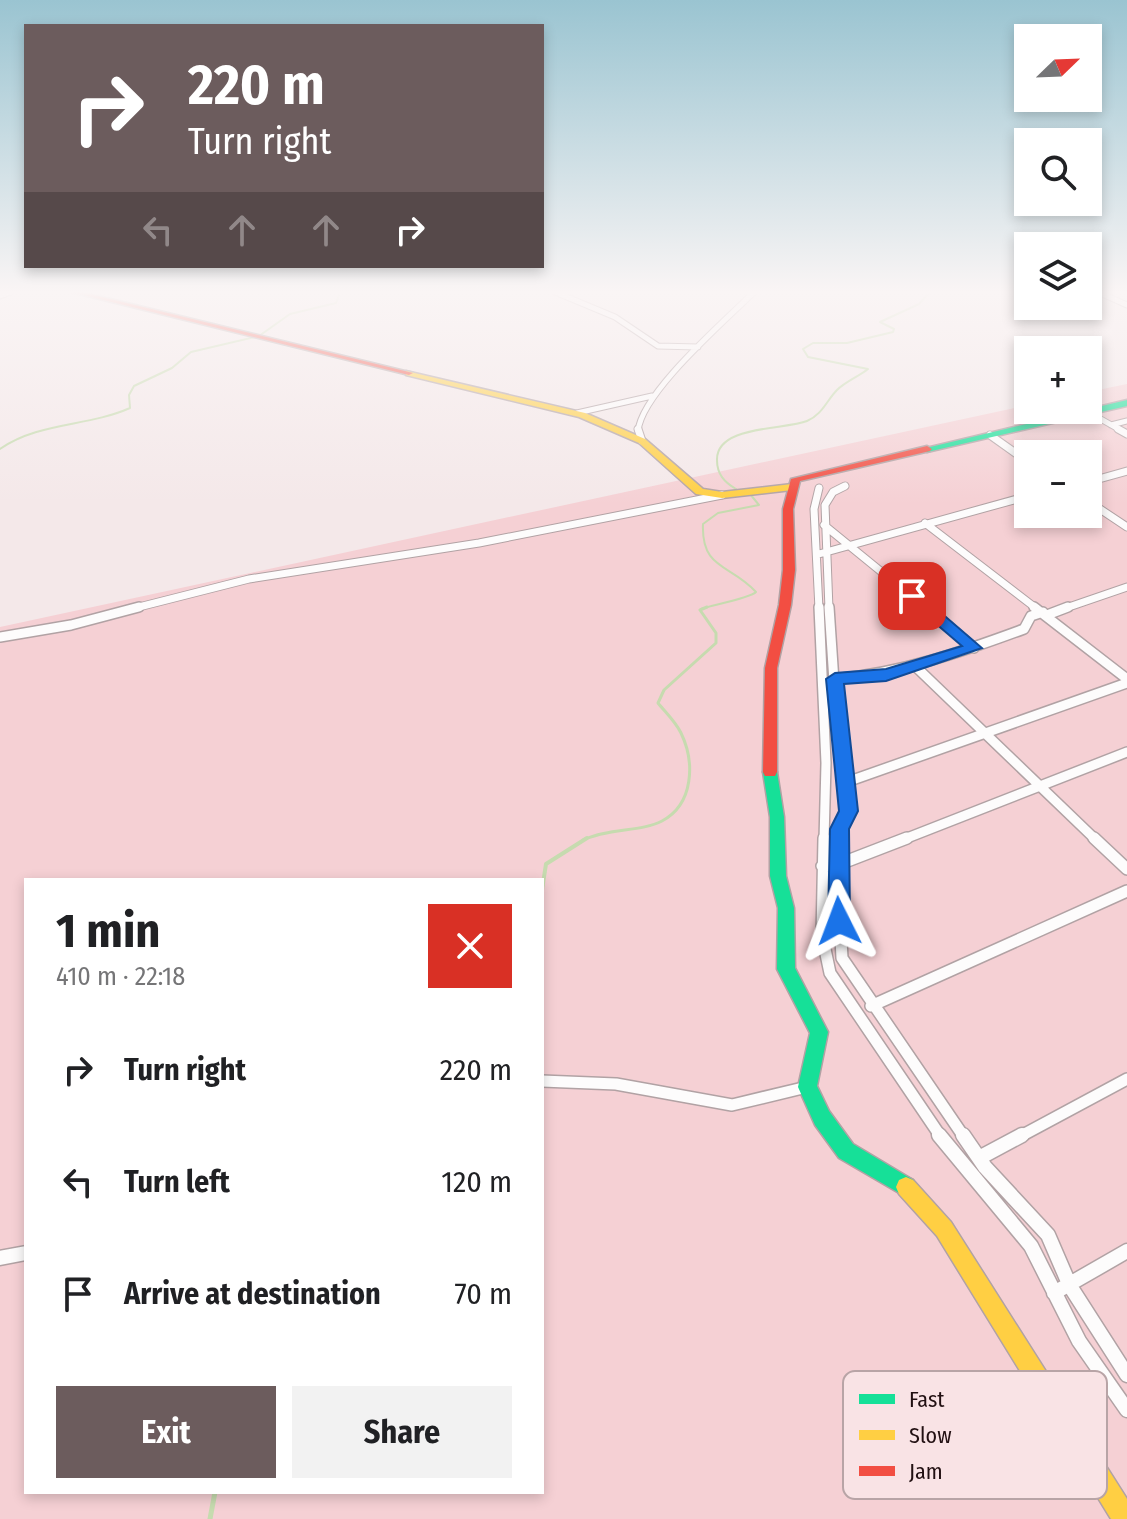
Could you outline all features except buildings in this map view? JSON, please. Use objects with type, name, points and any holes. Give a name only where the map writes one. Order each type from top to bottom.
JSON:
[{"type":"street","points":[[369,363],[577,413],[642,441],[693,489],[722,495]]},
{"type":"street","points":[[642,441],[638,430],[640,419],[652,396],[683,363]]},
{"type":"street","points":[[577,413],[652,396]]},
{"type":"street","points":[[1102,410],[1127,403]]},
{"type":"street","points":[[1102,420],[1127,434]]},
{"type":"street","points":[[1111,425],[1127,421]]},
{"type":"street","points":[[1033,1371],[944,1229],[902,1182],[846,1151],[822,1118],[807,1087],[819,1032],[786,969],[786,908],[778,876],[777,817],[768,758],[773,715],[771,668],[789,570],[788,509],[792,487],[801,476],[1040,424]]},
{"type":"street","points":[[990,435],[1014,452]]},
{"type":"street","points":[[1102,478],[1127,471]]},
{"type":"street","points":[[845,486],[829,492],[825,497],[820,554],[826,763],[822,935],[830,973],[953,1155],[1031,1246],[1079,1341],[1100,1371]]},
{"type":"street","points":[[0,637],[71,625],[158,600],[249,579],[479,543],[722,495],[792,487]]},
{"type":"street","points":[[819,488],[814,509],[849,811],[840,829],[837,865],[842,958],[871,1006],[979,1158],[1048,1235],[1070,1286],[1127,1375]]},
{"type":"street","points":[[820,554],[1014,500]]},
{"type":"street","points":[[1102,510],[1125,524]]},
{"type":"street","points":[[925,523],[1127,681]]},
{"type":"street","points":[[824,525],[974,648]]},
{"type":"street","points":[[835,679],[886,675],[974,648],[1024,629],[1031,616],[1127,587]]},
{"type":"street","points":[[914,665],[1127,869]]},
{"type":"street","points":[[844,783],[1127,681]]},
{"type":"street","points":[[823,726],[837,726]]},
{"type":"street","points":[[822,866],[837,865],[1127,752]]},
{"type":"street","points":[[871,1006],[1127,891]]},
{"type":"street","points":[[823,892],[838,895]]},
{"type":"street","points":[[979,1158],[1127,1079]]},
{"type":"street","points":[[544,1081],[616,1084],[732,1105],[793,1093],[807,1087]]},
{"type":"street","points":[[1054,1293],[1127,1251]]},
{"type":"street","points":[[0,1258],[24,1253]]},
{"type":"street","points":[[1107,1381],[1127,1410]]},
{"type":"street","points":[[1107,1490],[1125,1519]]},
{"type":"shaded area","points":[[1127,384],[1127,1519],[0,1519],[0,627],[1014,408],[1014,424],[1102,424],[1102,389]]},
{"type":"waterway","points":[[0,449],[31,434],[130,408],[129,395],[134,386],[178,363]]},
{"type":"waterway","points":[[736,489],[718,469],[720,449],[728,440],[739,435],[807,421],[841,387],[868,369],[837,363]]},
{"type":"waterway","points":[[704,608],[756,592],[712,558],[704,539],[703,524],[718,513],[759,505],[750,494]]},
{"type":"waterway","points":[[585,840],[662,821],[673,814],[686,793],[690,769],[686,744],[679,729],[658,703],[664,690],[716,643],[716,633],[700,610],[704,608]]},
{"type":"waterway","points":[[544,878],[546,864],[585,840]]},
{"type":"waterway","points":[[210,1519],[215,1494]]},
{"type":"traffic: fast","points":[[927,449],[1127,403]]},
{"type":"traffic: fast","points":[[770,772],[777,817],[778,876],[786,908],[786,969],[819,1032],[807,1087],[822,1118],[846,1151],[906,1187]]},
{"type":"traffic: slow","points":[[409,373],[582,415],[642,441],[700,492],[722,495],[792,487]]},
{"type":"traffic: slow","points":[[906,1187],[944,1229],[1033,1371]]},
{"type":"traffic: slow","points":[[1107,1490],[1125,1519]]},
{"type":"traffic: jam","points":[[367,363],[409,373]]},
{"type":"traffic: jam","points":[[770,772],[771,668],[785,605],[789,570],[788,509],[796,479],[927,449]]},
{"type":"route","points":[[839,921],[837,865],[840,829],[849,811],[837,726],[835,679],[886,675],[974,648],[912,596]]}]
